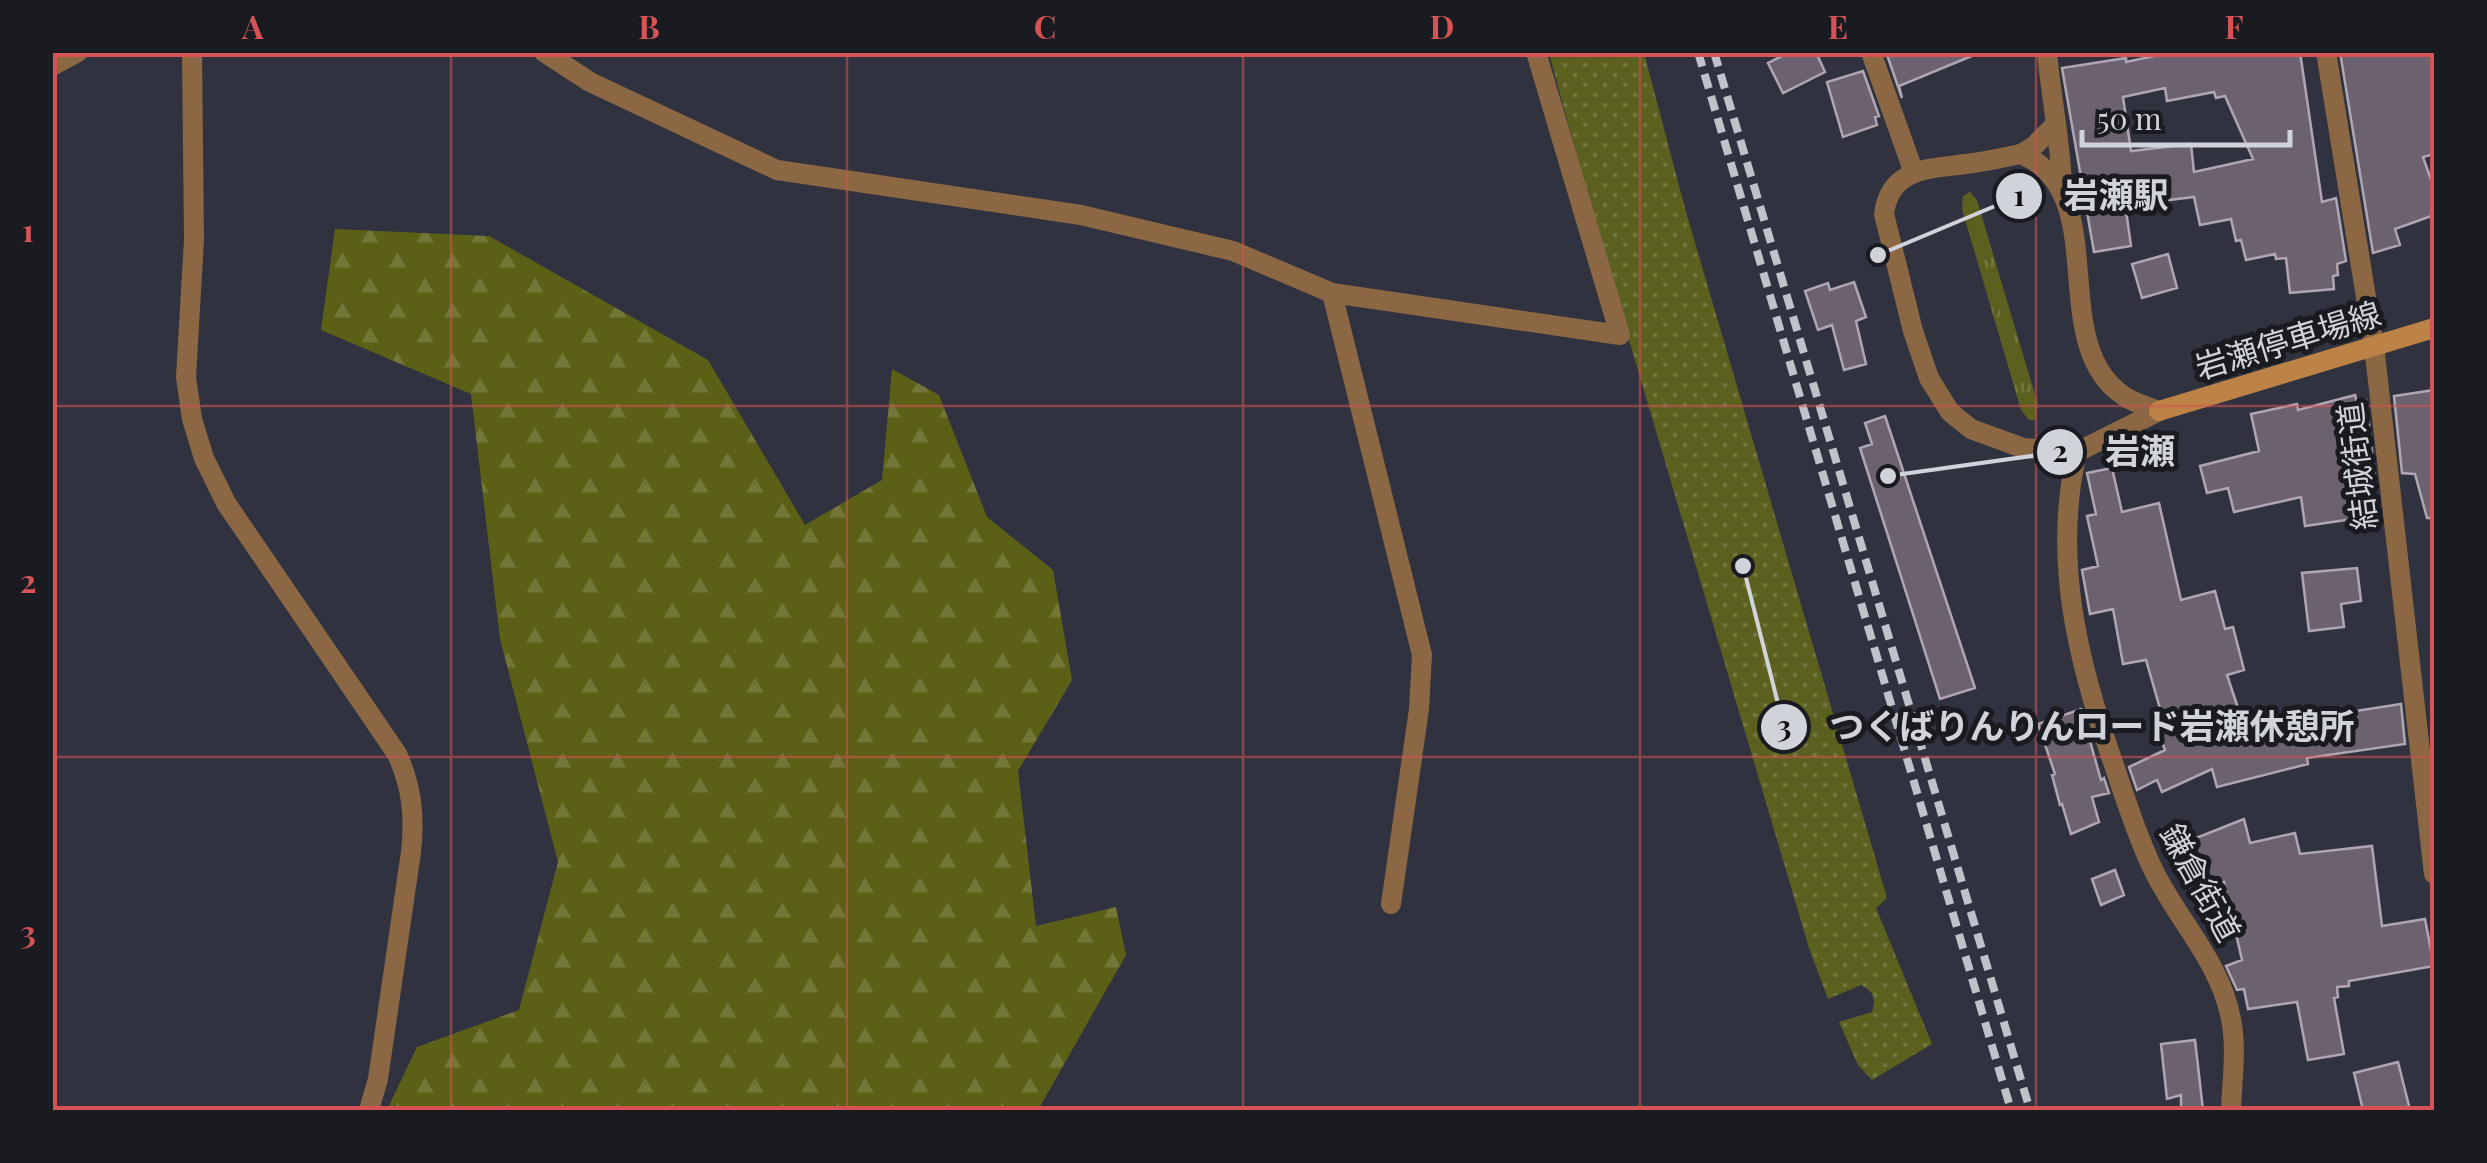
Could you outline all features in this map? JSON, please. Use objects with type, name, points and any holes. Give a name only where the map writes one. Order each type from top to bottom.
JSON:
[{"type":"main road","name":"岩瀬停車場線","points":[[2159,411],[2434,328]]},
{"type":"street","points":[[52,66],[78,52]]},
{"type":"street","points":[[192,52],[194,240],[186,377],[192,419],[204,458],[226,504],[397,754],[408,778],[414,822],[411,852],[378,1079],[369,1110]]},
{"type":"street","points":[[544,52],[590,82],[777,170],[1081,215],[1233,252],[1332,293],[1620,335],[1536,52]]},
{"type":"street","points":[[1872,52],[1914,173]]},
{"type":"street","points":[[2047,52],[2062,188],[2074,242],[2085,335],[2107,380],[2124,396],[2159,411]]},
{"type":"street","name":"結城街道","points":[[2326,52],[2426,705],[2434,874]]},
{"type":"street","points":[[2054,126],[2021,154],[1914,173],[1897,182],[1886,196],[1884,214],[1913,331],[1938,397],[1950,412],[1988,438],[2023,448],[2078,452],[2159,411]]},
{"type":"street","points":[[2021,154],[2048,171],[2062,188]]},
{"type":"street","points":[[1332,293],[1422,654],[1419,709],[1391,904]]},
{"type":"street","name":"鎌倉街道","points":[[2078,452],[2071,479],[2068,583],[2084,673],[2151,865],[2226,997],[2232,1022],[2231,1110]]},
{"type":"green space","points":[[1549,53],[1644,53],[1686,212],[1887,898],[1876,908],[1932,1044],[1872,1080],[1858,1065],[1839,1022],[1872,1012],[1873,996],[1861,985],[1828,999],[1809,948],[1603,252]]},
{"type":"green space","points":[[1970,192],[1977,200],[2038,405],[2035,420],[2029,420],[2021,410],[1962,209],[1963,196]]},
{"type":"green space","points":[[335,229],[489,236],[708,360],[805,525],[882,480],[892,369],[939,395],[987,517],[1053,570],[1072,680],[1018,771],[1036,926],[1116,907],[1126,955],[1038,1110],[387,1110],[417,1047],[519,1010],[558,862],[500,639],[471,394],[321,330]]},
{"type":"building","points":[[1790,52],[1816,52],[1825,72],[1783,93],[1768,63]]},
{"type":"building","points":[[1886,52],[1979,53],[1899,86],[1902,98]]},
{"type":"building","points":[[2173,52],[2300,52],[2322,202],[2336,198],[2346,261],[2337,264],[2334,289],[2290,293],[2286,258],[2276,259],[2275,254],[2246,260],[2231,219],[2200,225],[2194,197],[2125,203],[2131,246],[2094,252],[2062,68],[2126,58],[2126,62]],"holes":[[[2165,88],[2167,101],[2214,92],[2216,98],[2225,96],[2253,159],[2194,172],[2191,144],[2131,151],[2123,97]]]},
{"type":"building","points":[[2340,52],[2434,52],[2434,154],[2423,157],[2434,188],[2434,215],[2395,229],[2400,245],[2373,253]]},
{"type":"building","points":[[1863,71],[1879,116],[1875,117],[1877,125],[1843,137],[1827,82]]},
{"type":"building","points":[[2168,254],[2177,288],[2142,298],[2132,264]]},
{"type":"building","points":[[1854,282],[1866,317],[1856,321],[1866,364],[1844,370],[1832,325],[1818,330],[1805,291],[1828,283],[1830,290]]},
{"type":"building","points":[[2434,390],[2434,518],[2427,518],[2415,474],[2402,473],[2394,396]]},
{"type":"building","points":[[2355,395],[2357,402],[2366,400],[2375,478],[2348,484],[2353,519],[2305,526],[2301,497],[2234,512],[2228,488],[2207,493],[2200,466],[2259,451],[2251,414],[2297,404],[2298,410]]},
{"type":"building","points":[[1885,416],[1975,688],[1940,699],[1860,448],[1872,444],[1865,423]]},
{"type":"building","points":[[2112,468],[2122,512],[2159,503],[2181,600],[2215,591],[2225,629],[2233,627],[2244,670],[2227,675],[2250,744],[2319,727],[2317,717],[2401,704],[2405,744],[2307,758],[2308,764],[2217,787],[2212,769],[2162,792],[2157,780],[2137,790],[2129,767],[2165,750],[2155,722],[2163,719],[2146,660],[2123,664],[2113,609],[2090,614],[2082,570],[2098,566],[2087,516],[2096,514],[2087,473]]},
{"type":"building","points":[[2357,568],[2361,601],[2341,604],[2344,627],[2309,631],[2302,573]]},
{"type":"building","points":[[2081,709],[2101,780],[2104,778],[2109,793],[2092,797],[2099,822],[2071,834],[2038,724]]},
{"type":"building","points":[[2244,819],[2250,843],[2295,833],[2300,854],[2372,846],[2382,926],[2425,919],[2434,966],[2349,981],[2349,986],[2337,987],[2338,997],[2334,998],[2344,1054],[2308,1060],[2297,1002],[2248,1009],[2244,989],[2237,990],[2226,966],[2242,960],[2224,882],[2192,894],[2181,865],[2188,862],[2181,844]]},
{"type":"building","points":[[2115,870],[2124,895],[2101,905],[2092,879]]},
{"type":"building","points":[[2195,1040],[2203,1110],[2181,1110],[2181,1095],[2167,1099],[2161,1044]]},
{"type":"building","points":[[2398,1062],[2410,1110],[2363,1110],[2354,1073]]},
{"type":"railway","points":[[1698,52],[2011,1110]]},
{"type":"railway","points":[[1714,52],[2030,1110]]},
{"type":"place","name":"岩瀬駅","points":[[1878,255]]},
{"type":"place","name":"岩瀬","points":[[1888,476]]},
{"type":"place","name":"つくばりんりんロード岩瀬休憩所","points":[[1743,566]]}]
